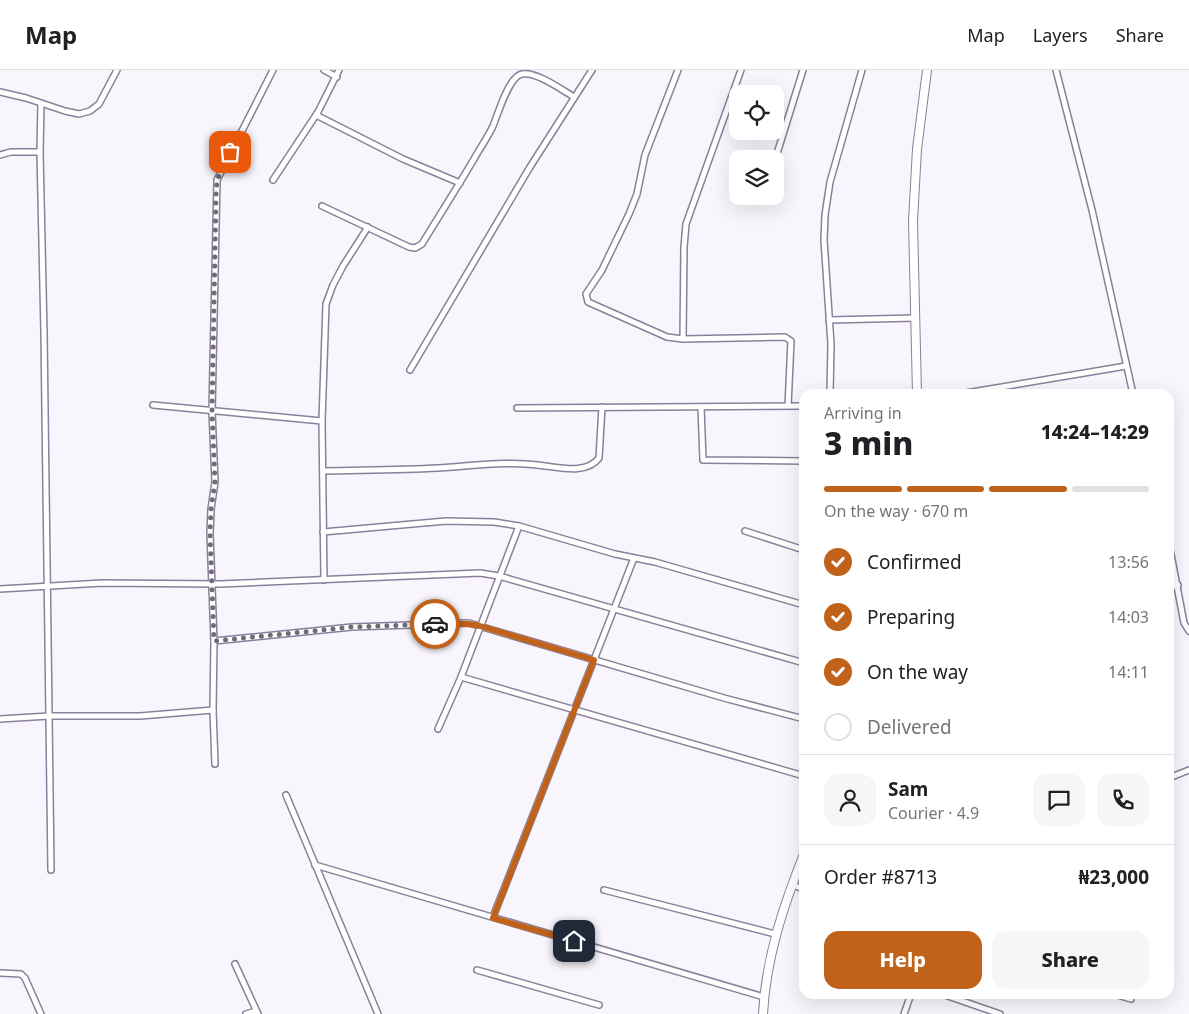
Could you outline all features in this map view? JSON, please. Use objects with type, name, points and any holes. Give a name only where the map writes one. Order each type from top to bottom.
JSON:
[{"type":"street","points":[[0,92],[79,114],[90,111],[99,104],[117,70]]},
{"type":"street","points":[[215,764],[213,584],[210,533],[215,464],[212,447],[212,411],[217,180],[273,70]]},
{"type":"street","points":[[324,70],[337,77]]},
{"type":"street","points":[[273,180],[316,115],[340,70]]},
{"type":"street","points":[[410,370],[592,70]]},
{"type":"street","points":[[678,70],[645,155],[637,194],[602,270],[586,294],[588,302],[667,337],[683,339],[785,337],[791,341],[788,406]]},
{"type":"street","points":[[683,339],[686,224],[740,70]]},
{"type":"street","points":[[778,150],[803,70]]},
{"type":"street","points":[[830,389],[829,320],[824,240],[825,215],[830,182],[862,70]]},
{"type":"street","points":[[917,389],[914,187],[927,70]]},
{"type":"street","points":[[1056,70],[1092,210],[1132,389]]},
{"type":"street","points":[[322,206],[409,247],[415,248],[422,244],[460,183],[518,76],[531,74],[574,97]]},
{"type":"street","points":[[41,103],[40,152],[51,870]]},
{"type":"street","points":[[316,115],[403,159],[460,183]]},
{"type":"street","points":[[0,155],[11,152],[40,152]]},
{"type":"street","points":[[324,580],[322,421],[326,304],[343,266],[368,227]]},
{"type":"street","points":[[829,320],[915,318]]},
{"type":"street","points":[[990,389],[1126,366]]},
{"type":"street","points":[[153,405],[322,421]]},
{"type":"street","points":[[517,408],[799,406]]},
{"type":"street","points":[[323,471],[435,468],[518,463],[566,469],[582,468],[594,464],[599,458],[602,407]]},
{"type":"street","points":[[701,407],[703,460],[799,461]]},
{"type":"street","points":[[323,532],[446,521],[494,522],[519,526],[615,554],[655,562],[799,604]]},
{"type":"street","points":[[438,729],[461,677],[519,526]]},
{"type":"street","points":[[744,531],[799,548]]},
{"type":"street","points":[[493,918],[634,558]]},
{"type":"street","points":[[1174,567],[1184,623],[1189,630]]},
{"type":"street","points":[[0,588],[102,583],[213,584],[480,573],[499,576],[615,608],[799,662]]},
{"type":"street","points":[[1174,586],[1178,586]]},
{"type":"street","points":[[214,641],[352,627],[456,623],[480,626],[724,698],[799,718]]},
{"type":"street","points":[[461,677],[799,775]]},
{"type":"street","points":[[0,719],[49,716],[140,716],[213,710]]},
{"type":"street","points":[[1174,776],[1189,770]]},
{"type":"street","points":[[286,795],[378,1014]]},
{"type":"street","points":[[315,865],[764,996]]},
{"type":"street","points":[[764,1014],[768,964],[775,934],[799,866]]},
{"type":"street","points":[[792,884],[799,886]]},
{"type":"street","points":[[604,890],[775,934]]},
{"type":"street","points":[[235,964],[257,1012],[246,1014]]},
{"type":"street","points":[[477,970],[599,1005]]},
{"type":"street","points":[[0,972],[21,974],[25,978],[41,1014]]},
{"type":"street","points":[[0,978],[6,974]]},
{"type":"street","points":[[904,1014],[909,999]]},
{"type":"street","points":[[956,999],[1000,1014]]},
{"type":"way so far","points":[[230,152],[217,180],[216,195],[212,411],[212,447],[215,464],[215,482],[210,533],[214,641],[352,627],[435,624]]},
{"type":"route","points":[[435,624],[469,624],[480,626],[594,660],[493,918],[574,941]]}]
